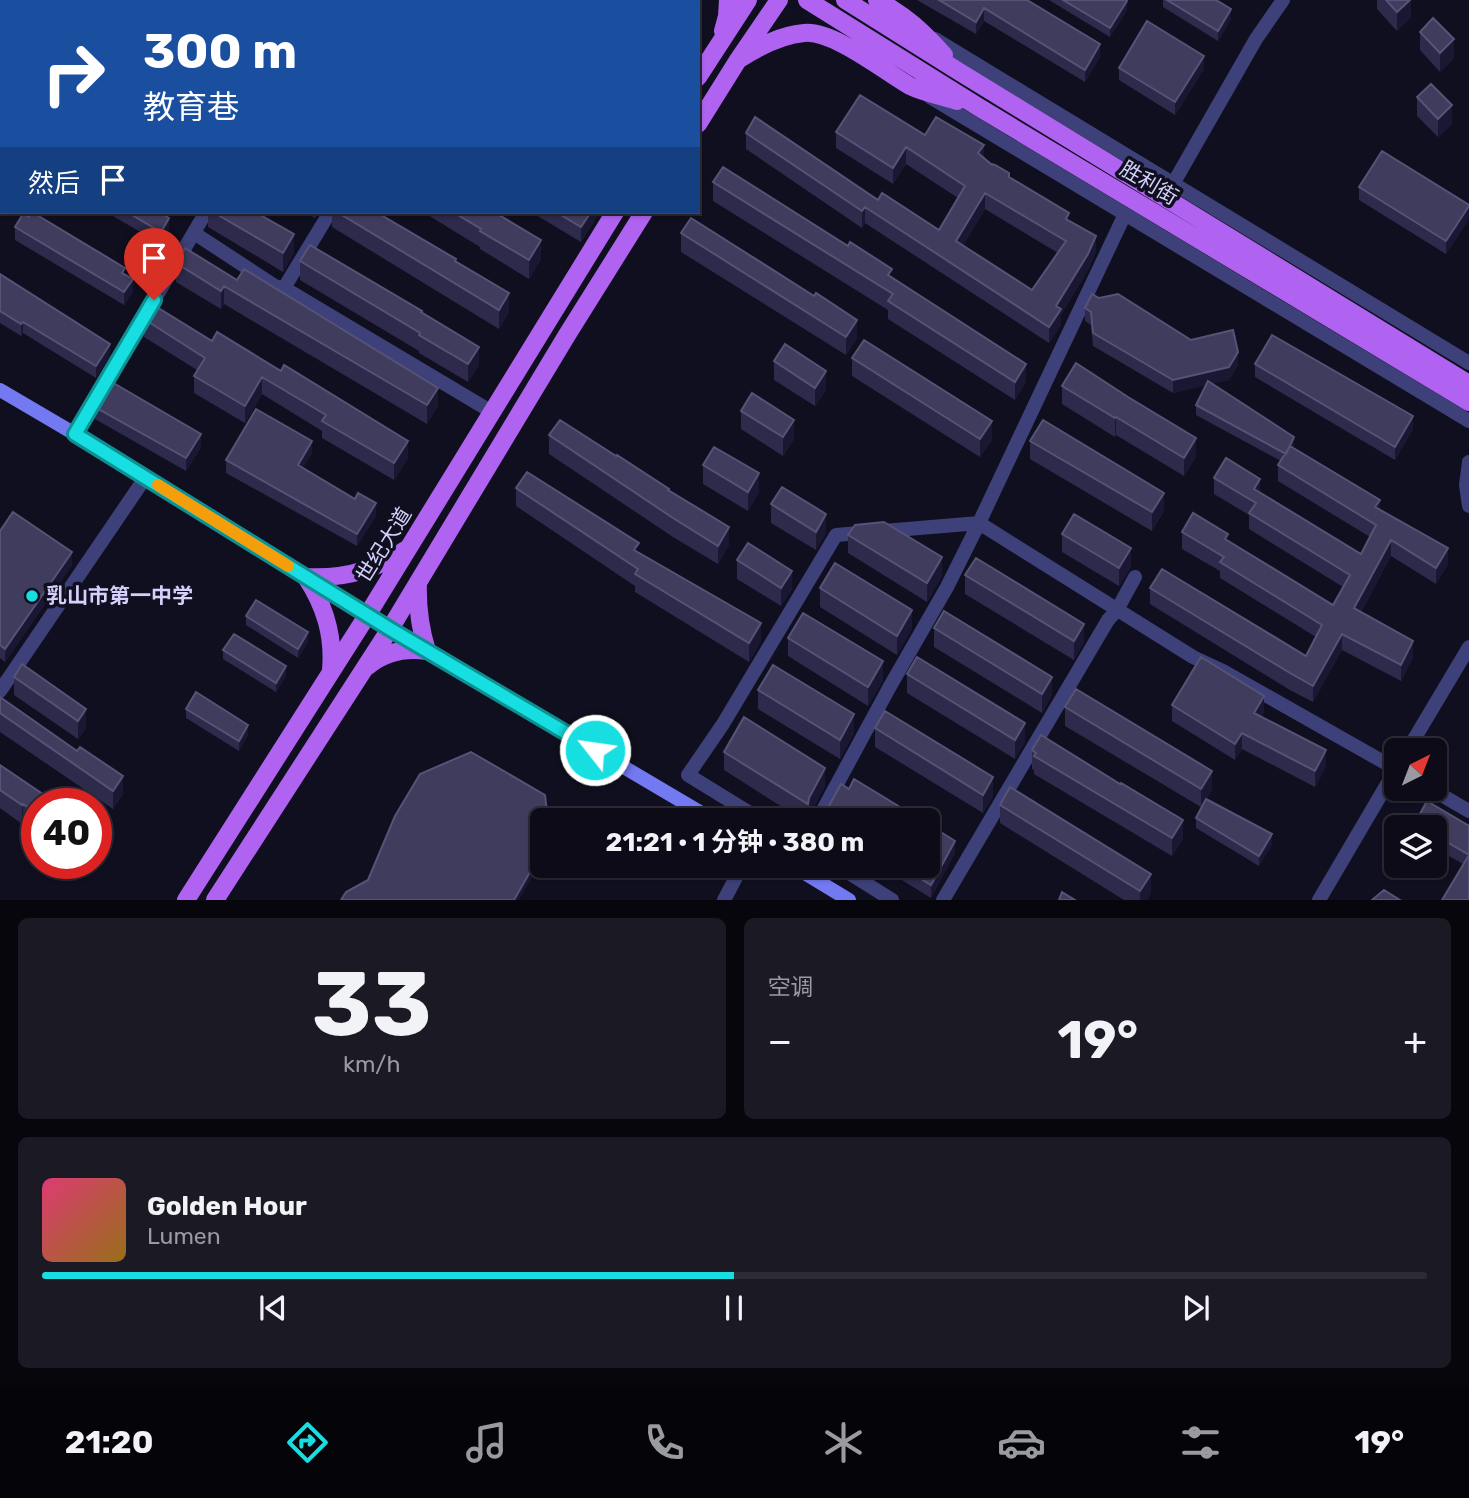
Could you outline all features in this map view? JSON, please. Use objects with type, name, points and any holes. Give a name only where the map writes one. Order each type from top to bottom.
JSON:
[{"type":"main road","points":[[721,40],[728,0]]},
{"type":"main road","points":[[700,74],[748,0]]},
{"type":"main road","points":[[700,121],[779,0]]},
{"type":"main road","name":"胜利街","points":[[807,0],[980,108],[1469,402]]},
{"type":"main road","name":"胜利街","points":[[845,0],[1469,384]]},
{"type":"main road","points":[[877,0],[901,14],[924,33],[958,71]]},
{"type":"main road","points":[[738,60],[773,41],[805,32],[821,34],[913,88],[980,108]]},
{"type":"main road","name":"世纪大道","points":[[186,900],[409,547],[614,214]]},
{"type":"main road","points":[[215,900],[390,629],[643,214]]},
{"type":"main road","points":[[306,577],[336,577],[366,571],[382,565],[409,547]]},
{"type":"main road","points":[[306,577],[320,601],[329,627],[330,673]]},
{"type":"main road","points":[[364,669],[390,653],[427,651],[418,611],[418,582]]},
{"type":"street","points":[[1173,184],[1256,38],[1283,0]]},
{"type":"street","points":[[924,33],[1469,363]]},
{"type":"street","points":[[913,88],[1469,421]]},
{"type":"street","points":[[75,434],[205,214]]},
{"type":"street","points":[[284,288],[329,214]]},
{"type":"street","points":[[824,808],[947,587],[1125,214]]},
{"type":"street","points":[[194,233],[275,286],[284,288],[492,412]]},
{"type":"street","points":[[0,390],[390,629],[693,808]]},
{"type":"street","points":[[1469,462],[1465,485],[1469,506]]},
{"type":"street","points":[[0,691],[145,478]]},
{"type":"street","points":[[742,808],[688,775],[723,724],[836,535],[979,523],[1193,657],[1223,671],[1384,762]]},
{"type":"street","points":[[943,900],[1135,577]]},
{"type":"street","points":[[1415,738],[1469,647]]},
{"type":"street","points":[[1318,900],[1384,789]]},
{"type":"street","points":[[1447,798],[1469,811]]},
{"type":"street","points":[[724,900],[736,878]]},
{"type":"street","points":[[813,878],[849,900]]},
{"type":"street","points":[[857,878],[892,900]]},
{"type":"building","points":[[939,0],[1027,0],[1100,44],[1085,70],[984,8],[976,22]]},
{"type":"building","points":[[1063,0],[1126,0],[1127,1],[1110,28]]},
{"type":"building","points":[[1167,0],[1216,0],[1231,9],[1218,31]]},
{"type":"building","points":[[1386,0],[1410,0],[1397,12]]},
{"type":"building","points":[[1433,18],[1454,39],[1440,53],[1420,32]]},
{"type":"building","points":[[1147,21],[1204,56],[1175,102],[1119,68]]},
{"type":"building","points":[[1431,84],[1452,105],[1438,119],[1417,97]]},
{"type":"building","points":[[860,95],[925,135],[936,117],[984,145],[978,153],[991,164],[1069,213],[1066,219],[1096,236],[1056,306],[1061,309],[1049,327],[865,207],[862,211],[746,133],[755,117],[878,200],[882,193],[939,230],[965,186],[906,147],[893,168],[836,132]],"holes":[[[985,193],[1066,241],[1032,290],[956,241]]]},
{"type":"building","points":[[1382,151],[1469,205],[1446,241],[1359,187]]},
{"type":"building","points":[[723,167],[848,246],[850,242],[892,269],[888,275],[1026,364],[1015,382],[888,301],[893,294],[713,182]]},
{"type":"building","points":[[23,214],[29,217],[35,214],[125,268],[122,273],[133,279],[124,292],[15,227]]},
{"type":"building","points":[[130,214],[162,214],[169,218],[161,232]]},
{"type":"building","points":[[216,214],[259,214],[294,234],[283,253]]},
{"type":"building","points":[[340,214],[379,214],[456,259],[455,261],[509,293],[499,310]]},
{"type":"building","points":[[456,214],[497,214],[541,240],[529,260],[480,231],[481,229]]},
{"type":"building","points":[[559,214],[590,214],[581,227]]},
{"type":"building","points":[[691,218],[857,320],[846,337],[681,233]]},
{"type":"building","points":[[310,245],[479,347],[468,364],[300,261]]},
{"type":"building","points":[[185,248],[237,280],[244,269],[438,388],[427,405],[224,286],[221,291],[176,263]]},
{"type":"building","points":[[0,274],[110,344],[96,366],[0,311]]},
{"type":"building","points":[[1092,294],[1099,298],[1118,294],[1191,340],[1233,330],[1238,352],[1229,367],[1173,380],[1093,333],[1091,312],[1085,308]]},
{"type":"building","points":[[152,304],[212,341],[217,332],[281,371],[284,365],[408,441],[394,463],[322,421],[326,415],[262,377],[245,406],[194,376],[205,358],[144,319]]},
{"type":"building","points":[[1272,335],[1413,416],[1395,447],[1255,364]]},
{"type":"building","points":[[864,340],[992,421],[980,439],[852,358]]},
{"type":"building","points":[[785,344],[826,371],[815,388],[774,361]]},
{"type":"building","points":[[1076,363],[1196,438],[1184,458],[1062,386]]},
{"type":"building","points":[[110,381],[201,434],[186,458],[95,407]]},
{"type":"building","points":[[1208,381],[1294,437],[1286,454],[1196,405]]},
{"type":"building","points":[[752,393],[794,420],[783,437],[741,411]]},
{"type":"building","points":[[256,409],[312,441],[298,465],[355,499],[358,493],[376,503],[357,534],[226,460]]},
{"type":"building","points":[[560,420],[729,527],[718,546],[549,435]]},
{"type":"building","points":[[1043,420],[1164,493],[1152,512],[1030,441]]},
{"type":"building","points":[[1290,446],[1380,500],[1375,507],[1448,548],[1436,568],[1391,540],[1354,608],[1413,641],[1401,665],[1342,634],[1313,686],[1150,588],[1162,569],[1306,656],[1322,625],[1220,562],[1224,557],[1182,532],[1193,513],[1228,534],[1225,539],[1333,605],[1350,575],[1249,513],[1256,503],[1214,478],[1226,458],[1260,479],[1254,489],[1361,554],[1376,525],[1278,465]]},
{"type":"building","points":[[714,447],[759,473],[748,492],[703,465]]},
{"type":"building","points":[[527,472],[639,543],[634,550],[761,623],[749,643],[635,574],[638,569],[516,488]]},
{"type":"building","points":[[782,487],[826,514],[816,532],[771,504]]},
{"type":"building","points":[[13,512],[72,552],[5,649],[0,645],[0,531]]},
{"type":"building","points":[[1074,514],[1131,548],[1119,568],[1062,534]]},
{"type":"building","points":[[884,522],[942,557],[927,583],[848,535],[855,525]]},
{"type":"building","points":[[748,543],[792,571],[781,588],[737,560]]},
{"type":"building","points":[[976,558],[1084,624],[1074,641],[965,575]]},
{"type":"building","points":[[835,563],[912,610],[897,636],[820,588]]},
{"type":"building","points":[[256,600],[308,632],[298,649],[246,616]]},
{"type":"building","points":[[944,611],[1052,677],[1042,694],[934,628]]},
{"type":"building","points":[[803,613],[883,661],[868,687],[788,638]]},
{"type":"building","points":[[234,634],[286,666],[276,683],[223,650]]},
{"type":"building","points":[[917,657],[1025,723],[1015,740],[907,674]]},
{"type":"building","points":[[1201,657],[1264,696],[1254,713],[1326,750],[1315,771],[1242,733],[1235,744],[1172,705]]},
{"type":"building","points":[[22,664],[86,709],[78,721],[14,677]]},
{"type":"building","points":[[773,665],[854,714],[840,740],[758,690]]},
{"type":"building","points":[[1076,689],[1212,771],[1201,789],[1065,707]]},
{"type":"building","points":[[196,692],[248,725],[239,741],[186,709]]},
{"type":"building","points":[[0,697],[77,751],[80,747],[123,776],[113,791],[0,713]]},
{"type":"building","points":[[885,711],[993,777],[983,795],[875,728]]},
{"type":"building","points":[[744,717],[825,768],[808,804],[724,752]]},
{"type":"building","points":[[1041,735],[1183,820],[1172,838],[1034,756],[1036,753],[1032,750]]},
{"type":"building","points":[[471,752],[545,795],[546,808],[530,808],[530,872],[514,900],[341,900],[346,892],[368,880],[395,816],[420,774]]},
{"type":"building","points":[[0,765],[34,788],[21,788],[21,804],[0,790]]},
{"type":"building","points":[[854,779],[902,808],[828,808],[841,784],[849,789]]},
{"type":"building","points":[[1010,787],[1151,874],[1140,891],[1000,805]]},
{"type":"building","points":[[1206,799],[1272,834],[1259,856],[1196,818]]},
{"type":"building","points":[[1429,802],[1469,826],[1469,855],[1447,842],[1447,815],[1419,815]]},
{"type":"building","points":[[940,832],[955,841],[940,868]]},
{"type":"building","points":[[1469,855],[1469,900],[1442,900]]},
{"type":"building","points":[[920,878],[935,878],[931,885]]},
{"type":"building","points":[[1384,890],[1400,900],[1372,900]]},
{"type":"building","points":[[1062,892],[1075,900],[1059,900]]},
{"type":"slow traffic","points":[[158,485],[288,566]]},
{"type":"place","name":"乳山市第一中学","points":[[32,596]]},
{"type":"route","points":[[154,300],[75,434],[390,629],[595,750]]}]
